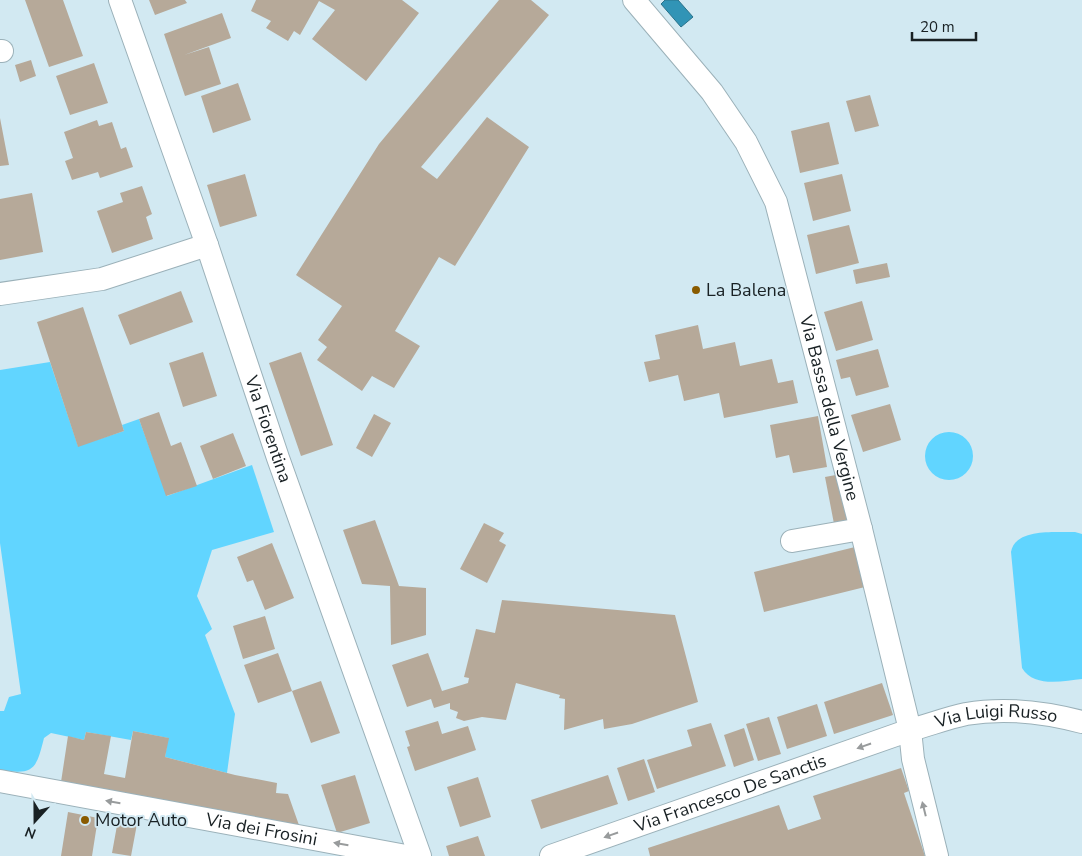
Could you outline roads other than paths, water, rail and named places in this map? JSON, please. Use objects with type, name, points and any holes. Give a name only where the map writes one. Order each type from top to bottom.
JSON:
[{"type":"street","name":"Via Fiorentina","points":[[120,0],[207,245],[278,458],[420,856]]},
{"type":"street","name":"Via Bassa della Vergine","points":[[634,0],[712,92],[746,142],[776,202],[861,529],[910,730],[913,759],[937,856]]},
{"type":"street","points":[[0,294],[102,279],[207,245]]},
{"type":"street","points":[[792,541],[861,529]]},
{"type":"street","name":"Via Luigi Russo","points":[[910,730],[964,715],[1001,710],[1046,714],[1082,722]]},
{"type":"street","name":"Via Francesco De Sanctis","points":[[551,856],[910,730]]},
{"type":"street","name":"Via dei Frosini","points":[[0,781],[406,856]]},
{"type":"place","name":"La Balena","points":[[696,290]]},
{"type":"place","name":"Motor Auto","points":[[85,820]]}]
